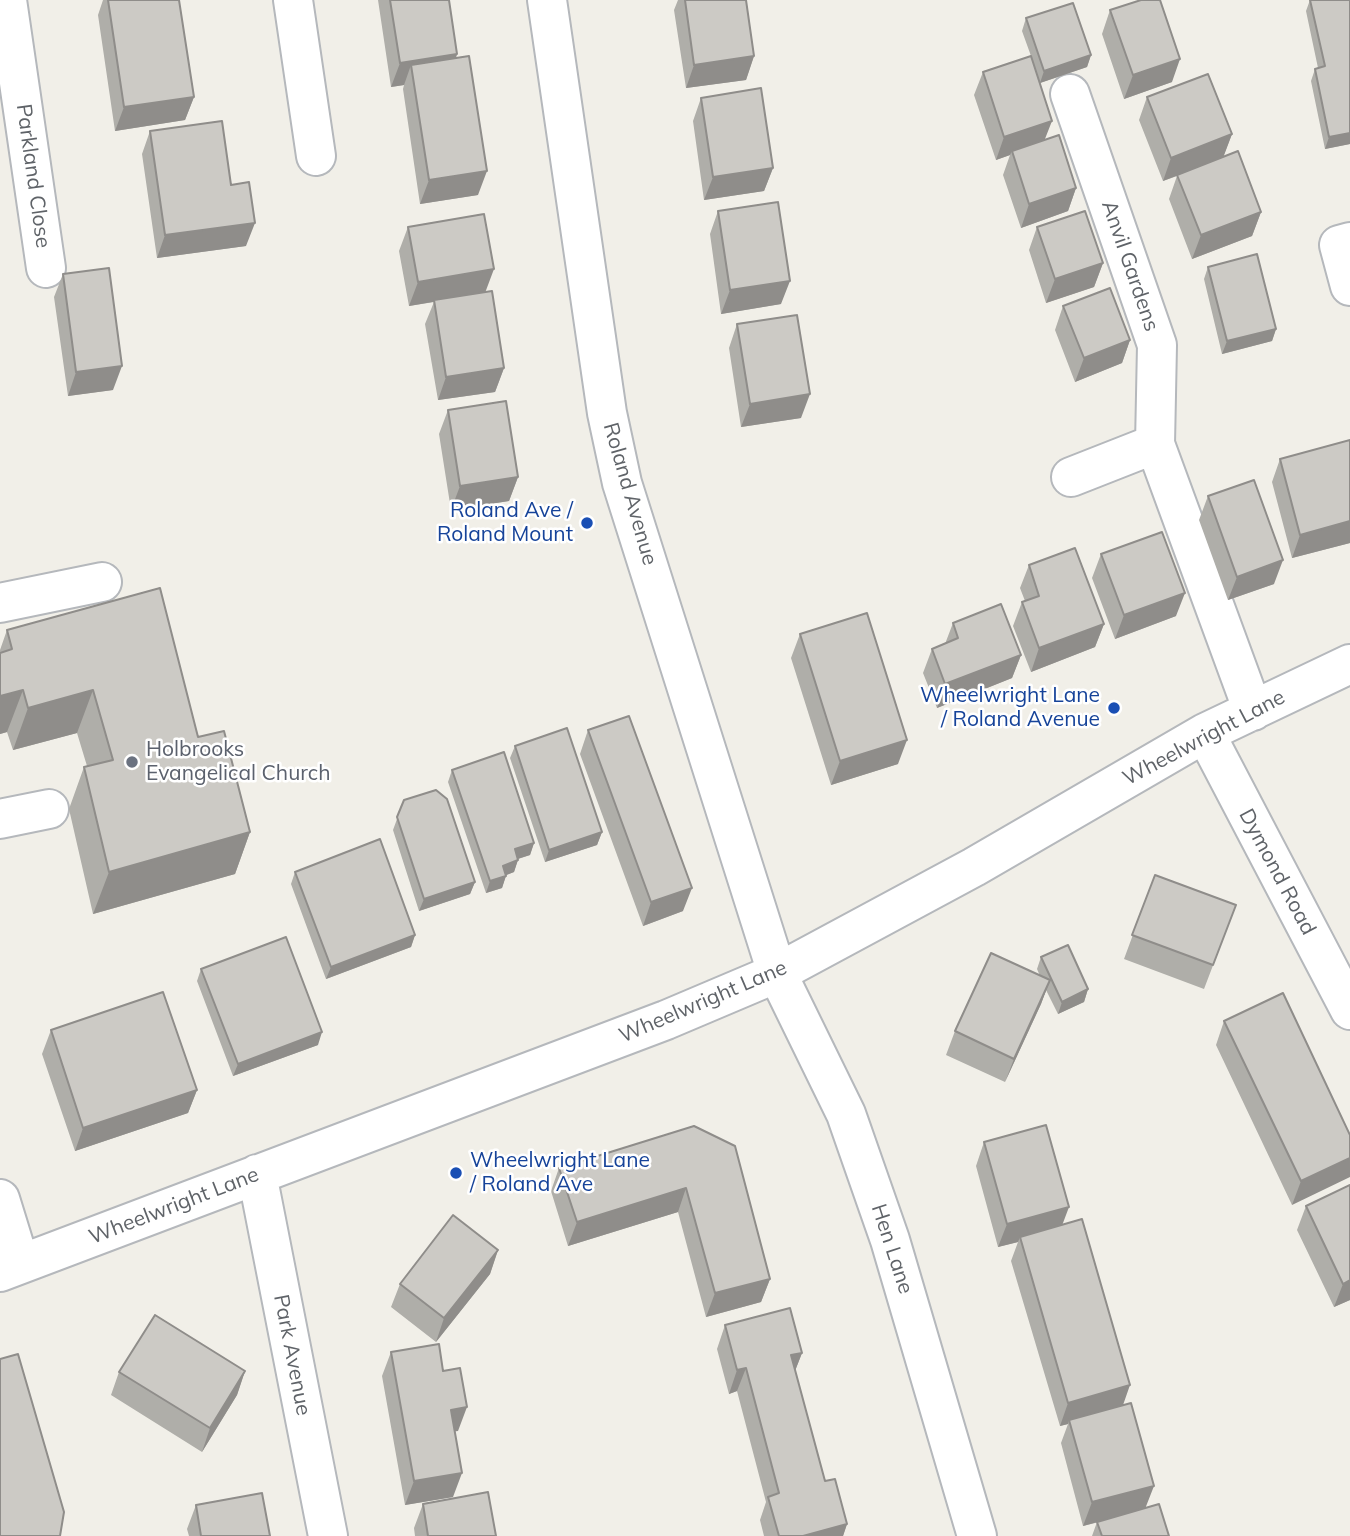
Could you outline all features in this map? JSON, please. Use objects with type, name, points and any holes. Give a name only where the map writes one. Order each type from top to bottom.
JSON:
[{"type":"street","name":"Parkland Close","points":[[7,0],[46,268]]},
{"type":"street","points":[[293,0],[316,156]]},
{"type":"street","name":"Roland Avenue","points":[[547,0],[607,413],[622,483],[777,973]]},
{"type":"street","name":"Anvil Gardens","points":[[1070,94],[1157,345],[1155,444],[1252,710]]},
{"type":"street","points":[[1350,242],[1339,244],[1350,286]]},
{"type":"street","points":[[1071,477],[1155,444]]},
{"type":"street","points":[[0,603],[102,582]]},
{"type":"street","name":"Wheelwright Lane","points":[[10,1268],[666,1020],[777,973],[974,867],[1205,733],[1350,664]]},
{"type":"street","name":"Dymond Road","points":[[1205,733],[1350,1010]]},
{"type":"street","points":[[0,819],[48,809]]},
{"type":"street","name":"Hen Lane","points":[[777,973],[846,1114],[890,1240],[977,1536]]},
{"type":"street","name":"Park Avenue","points":[[257,1174],[328,1536]]},
{"type":"street","points":[[0,1199],[10,1268]]},
{"type":"building","points":[[108,0],[179,0],[194,97],[124,107]]},
{"type":"building","points":[[390,0],[449,0],[457,54],[400,63]]},
{"type":"building","points":[[685,0],[746,0],[754,56],[694,65]]},
{"type":"building","points":[[1141,0],[1160,0],[1180,59],[1133,75],[1110,10]]},
{"type":"building","points":[[1310,0],[1350,0],[1350,133],[1329,137],[1315,69],[1325,66]]},
{"type":"building","points":[[1073,3],[1091,55],[1044,71],[1026,18]]},
{"type":"building","points":[[469,56],[487,171],[429,180],[411,65]]},
{"type":"building","points":[[1031,56],[1052,121],[1004,137],[983,72]]},
{"type":"building","points":[[1208,74],[1232,134],[1171,158],[1147,97]]},
{"type":"building","points":[[761,88],[773,168],[713,177],[701,98]]},
{"type":"building","points":[[222,121],[231,185],[249,182],[255,223],[165,235],[150,131]]},
{"type":"building","points":[[1059,135],[1076,188],[1029,204],[1012,151]]},
{"type":"building","points":[[1238,151],[1261,212],[1201,235],[1177,175]]},
{"type":"building","points":[[778,202],[790,281],[730,290],[718,211]]},
{"type":"building","points":[[1085,211],[1103,263],[1055,279],[1037,227]]},
{"type":"building","points":[[484,214],[494,269],[418,282],[408,227]]},
{"type":"building","points":[[1257,254],[1276,329],[1227,341],[1208,267]]},
{"type":"building","points":[[109,268],[122,366],[76,372],[63,274]]},
{"type":"building","points":[[1110,288],[1130,340],[1084,358],[1063,306]]},
{"type":"building","points":[[492,291],[504,368],[446,377],[434,300]]},
{"type":"building","points":[[797,315],[810,394],[750,404],[737,324]]},
{"type":"building","points":[[506,401],[518,477],[460,486],[448,410]]},
{"type":"building","points":[[1350,440],[1350,521],[1300,535],[1280,459]]},
{"type":"building","points":[[1254,480],[1283,560],[1237,577],[1208,496]]},
{"type":"building","points":[[1162,532],[1185,593],[1124,615],[1101,554]]},
{"type":"building","points":[[1075,548],[1104,624],[1039,648],[1022,602],[1039,596],[1029,565]]},
{"type":"building","name":"Holbrooks Evangelical Church","points":[[160,588],[198,737],[224,731],[250,832],[109,872],[84,767],[113,760],[93,690],[28,708],[23,690],[0,696],[0,653],[12,649],[7,630]]},
{"type":"building","points":[[1001,604],[1021,655],[945,684],[932,649],[958,638],[953,623]]},
{"type":"building","points":[[867,613],[907,740],[840,761],[800,634]]},
{"type":"building","points":[[629,716],[692,888],[651,902],[588,730]]},
{"type":"building","points":[[567,728],[602,832],[549,850],[515,746]]},
{"type":"building","points":[[504,752],[534,843],[515,849],[518,860],[503,866],[506,876],[490,881],[452,770]]},
{"type":"building","points":[[436,790],[447,799],[475,882],[424,899],[397,817],[404,800]]},
{"type":"building","points":[[380,839],[415,935],[331,967],[295,872]]},
{"type":"building","points":[[1155,875],[1236,905],[1213,965],[1132,935]]},
{"type":"building","points":[[286,937],[322,1032],[238,1064],[201,969]]},
{"type":"building","points":[[1068,945],[1088,989],[1062,1002],[1041,957]]},
{"type":"building","points":[[991,953],[1050,980],[1014,1059],[955,1031]]},
{"type":"building","points":[[163,992],[197,1090],[83,1128],[51,1030]]},
{"type":"building","points":[[1283,993],[1350,1135],[1350,1158],[1301,1181],[1224,1021]]},
{"type":"building","points":[[1046,1125],[1069,1207],[1007,1224],[984,1142]]},
{"type":"building","points":[[694,1126],[735,1146],[770,1279],[715,1293],[686,1188],[577,1222],[559,1168]]},
{"type":"building","points":[[1350,1185],[1350,1280],[1343,1284],[1306,1206]]},
{"type":"building","points":[[453,1215],[498,1250],[444,1318],[400,1284]]},
{"type":"building","points":[[1082,1219],[1130,1385],[1068,1403],[1020,1237]]},
{"type":"building","points":[[790,1308],[802,1353],[791,1355],[825,1481],[835,1479],[847,1524],[803,1536],[779,1536],[768,1497],[779,1493],[746,1368],[737,1370],[725,1325]]},
{"type":"building","points":[[155,1315],[245,1371],[210,1428],[119,1372]]},
{"type":"building","points":[[439,1344],[443,1371],[460,1368],[467,1407],[451,1410],[462,1473],[414,1481],[391,1352]]},
{"type":"building","points":[[18,1354],[64,1512],[60,1536],[0,1536],[0,1359]]},
{"type":"building","points":[[1131,1403],[1154,1486],[1092,1502],[1069,1420]]},
{"type":"building","points":[[488,1492],[496,1536],[428,1536],[423,1504]]},
{"type":"building","points":[[262,1493],[270,1536],[201,1536],[196,1505]]},
{"type":"building","points":[[1159,1504],[1169,1536],[1102,1536],[1097,1522]]},
{"type":"place","name":"Roland Ave / Roland Mount","points":[[587,523]]},
{"type":"place","name":"Wheelwright Lane / Roland Avenue","points":[[1114,708]]},
{"type":"place","name":"Holbrooks Evangelical Church","points":[[132,762]]},
{"type":"place","name":"Wheelwright Lane / Roland Ave","points":[[456,1173]]}]
